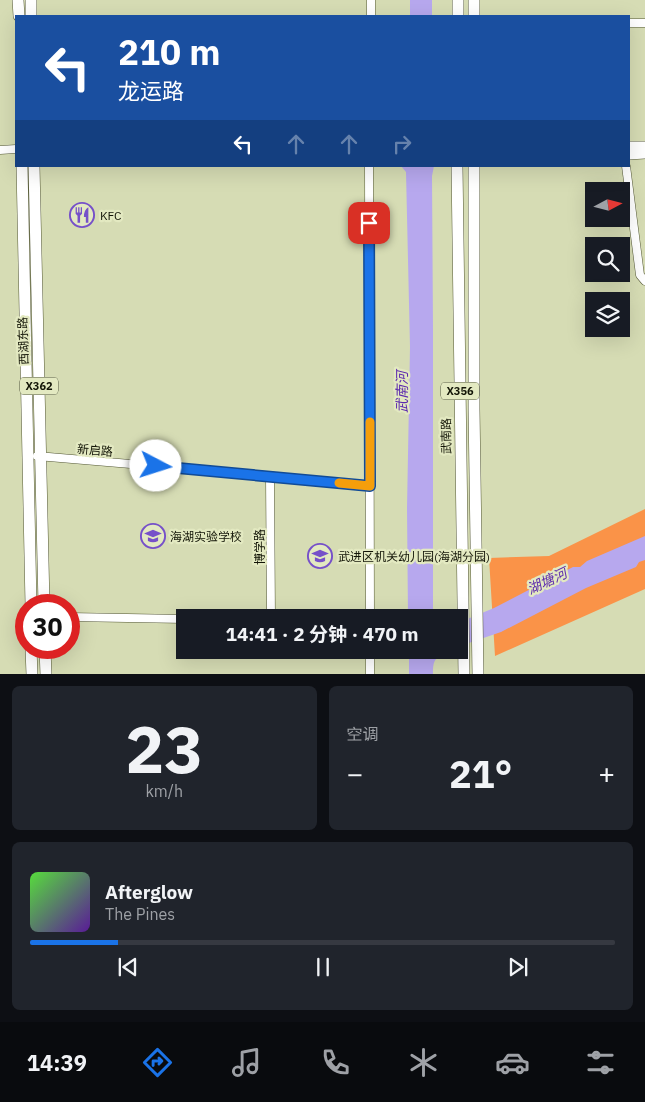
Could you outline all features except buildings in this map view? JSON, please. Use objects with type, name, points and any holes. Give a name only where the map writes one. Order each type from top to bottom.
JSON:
[{"type":"main road","points":[[18,0],[19,15]]},
{"type":"main road","points":[[31,0],[31,15]]},
{"type":"main road","points":[[458,0],[458,15]]},
{"type":"main road","points":[[474,0],[474,15]]},
{"type":"main road","name":"西湖东路","points":[[22,167],[31,594]]},
{"type":"main road","name":"西湖东路","points":[[34,167],[36,320],[44,594]]},
{"type":"main road","name":"武南路","points":[[457,167],[464,674]]},
{"type":"main road","name":"X356","points":[[474,167],[474,409],[478,674]]},
{"type":"main road","points":[[32,659],[32,674]]},
{"type":"main road","points":[[45,659],[46,674]]},
{"type":"street","points":[[371,0],[371,15]]},
{"type":"street","points":[[630,23],[645,23]]},
{"type":"street","points":[[630,146],[645,146]]},
{"type":"street","points":[[0,150],[15,149]]},
{"type":"street","points":[[630,155],[645,154]]},
{"type":"street","points":[[369,167],[370,609]]},
{"type":"street","points":[[626,167],[640,274],[645,281]]},
{"type":"street","name":"新启路","points":[[28,455],[370,486]]},
{"type":"street","name":"博学路","points":[[270,476],[271,609]]},
{"type":"street","points":[[80,617],[176,619]]},
{"type":"street","points":[[370,659],[370,674]]},
{"type":"shaded area","points":[[645,509],[645,589],[495,656],[489,558],[549,556]]},
{"type":"water","points":[[410,0],[432,0],[432,15],[410,15]]},
{"type":"water","points":[[402,167],[434,167],[432,176],[433,609],[408,609],[407,508],[410,347],[406,172]]},
{"type":"water","name":"湖塘河","points":[[645,536],[645,560],[639,562],[636,567],[586,588],[501,632],[468,643],[468,619],[494,608],[573,567],[580,567],[587,561]]},
{"type":"water","points":[[409,659],[436,659],[433,674],[409,674]]},
{"type":"slow traffic","points":[[339,483],[370,486],[370,422]]},
{"type":"place","name":"KFC","points":[[82,215]]},
{"type":"place","name":"海湖实验学校","points":[[153,536]]},
{"type":"place","name":"武进区机关幼儿园(海湖分园)","points":[[320,556]]},
{"type":"route","points":[[156,466],[370,486],[369,223]]},
{"type":"water label","name":"武南河","points":[[402,392]]}]
